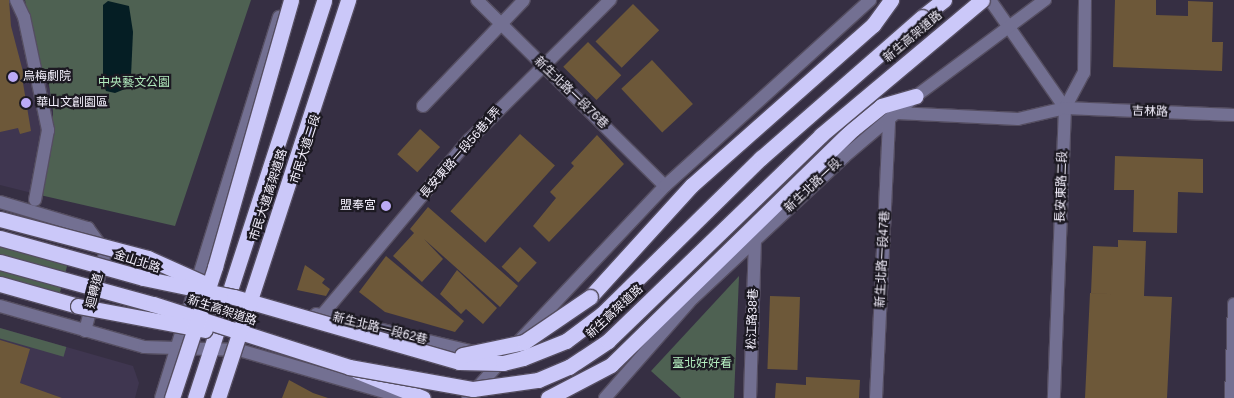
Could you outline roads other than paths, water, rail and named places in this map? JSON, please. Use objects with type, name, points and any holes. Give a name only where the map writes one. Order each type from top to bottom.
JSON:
[{"type":"highway","points":[[172,398],[215,267],[291,0]]},
{"type":"highway","points":[[195,398],[233,294],[324,0]]},
{"type":"highway","name":"市民大道高架道路","points":[[218,398],[348,0]]},
{"type":"highway","points":[[431,355],[461,355],[506,348],[543,332],[570,313],[590,296],[692,184],[873,24],[891,0]]},
{"type":"highway","name":"新生高架道路","points":[[0,238],[143,278],[233,294],[459,362],[504,363],[546,350],[582,331],[761,158],[944,0]]},
{"type":"highway","name":"新生高架道路","points":[[0,262],[153,304],[349,367],[473,389],[538,380],[590,355],[821,135],[982,0]]},
{"type":"highway","points":[[548,398],[611,365],[853,129],[881,106],[916,96]]},
{"type":"highway","points":[[0,219],[148,258],[233,294]]},
{"type":"highway","points":[[0,284],[78,306],[274,344]]},
{"type":"highway","points":[[349,367],[423,398]]},
{"type":"street","points":[[16,0],[24,17],[48,130],[36,200]]},
{"type":"street","points":[[161,398],[198,280],[226,179],[284,0]]},
{"type":"street","name":"市民大道二段","points":[[225,398],[354,0]]},
{"type":"street","name":"新生北路一段76巷","points":[[477,0],[665,186]]},
{"type":"street","points":[[423,106],[500,23],[524,0]]},
{"type":"street","name":"長安東路一段56巷1弄","points":[[322,315],[469,140],[542,64],[610,0]]},
{"type":"street","points":[[468,398],[665,186],[870,0]]},
{"type":"street","points":[[990,0],[1066,108],[1084,73],[1085,0]]},
{"type":"street","name":"新生北路一段","points":[[605,398],[693,298],[755,239],[916,96],[1010,28],[1045,0]]},
{"type":"street","name":"吉林路","points":[[893,116],[1018,119],[1066,108],[1234,115]]},
{"type":"street","name":"長安東路二段","points":[[1054,398],[1066,108]]},
{"type":"street","name":"新生北路一段47巷","points":[[876,398],[893,116]]},
{"type":"street","name":"金山北路","points":[[0,202],[88,228],[105,252],[198,280],[233,294],[256,298]]},
{"type":"street","name":"松江路38巷","points":[[750,398],[755,239]]},
{"type":"street","name":"迴轉道","points":[[85,331],[105,252]]},
{"type":"street","name":"新生北路一段62巷","points":[[256,298],[503,360]]},
{"type":"street","points":[[1231,398],[1234,304]]},
{"type":"street","points":[[0,306],[144,347],[213,347],[239,350],[405,398]]},
{"type":"street","points":[[593,398],[633,365]]},
{"type":"place","name":"烏梅劇院","points":[[13,77]]},
{"type":"place","name":"華山文創園區","points":[[26,103]]},
{"type":"place","name":"盟奉宮","points":[[386,206]]},
{"type":"park label","name":"中央藝文公園","points":[[134,83]]},
{"type":"park label","name":"臺北好好看","points":[[702,364]]}]
